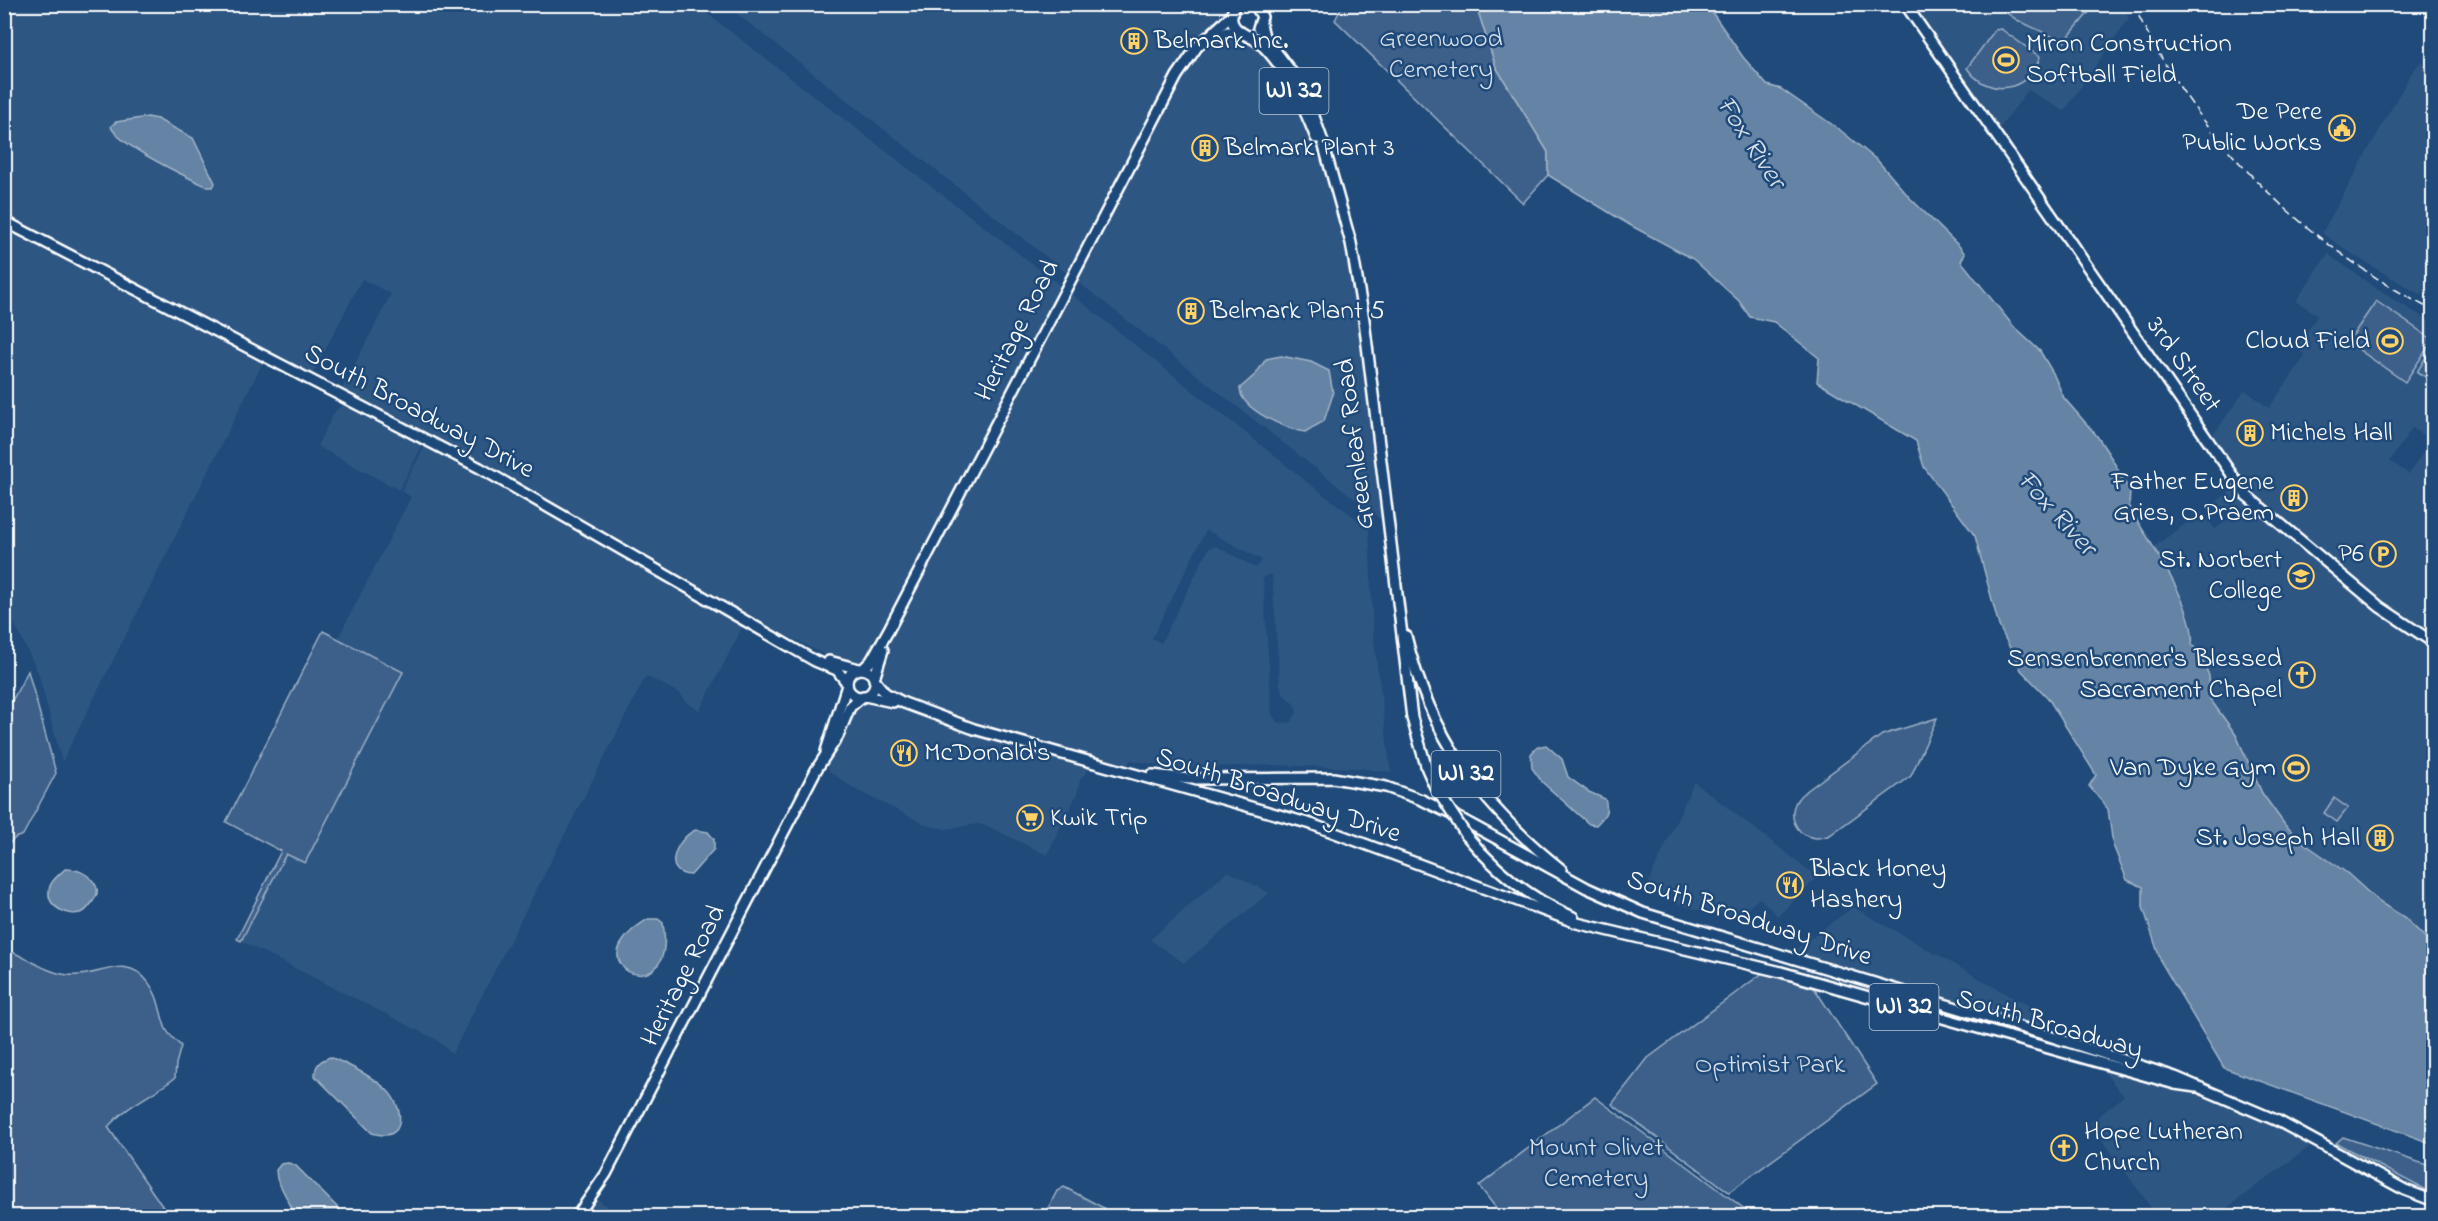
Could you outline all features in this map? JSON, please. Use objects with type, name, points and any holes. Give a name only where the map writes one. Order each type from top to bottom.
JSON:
[{"type":"main road","name":"WI 32","points":[[1255,4],[1262,14],[1261,24]]},
{"type":"main road","name":"3rd Street","points":[[1905,4],[2246,495],[2382,609],[2433,643]]},
{"type":"main road","name":"WI 32","points":[[1234,9],[1233,25],[1243,32]]},
{"type":"main road","name":"Heritage Road","points":[[861,669],[874,658],[1176,76],[1203,40],[1234,9]]},
{"type":"main road","name":"Heritage Road","points":[[1192,54],[1227,32],[1255,31],[1261,24]]},
{"type":"main road","name":"Greenleaf Road","points":[[1261,24],[1264,36],[1293,74],[1310,105],[1351,243],[1359,283],[1400,616]]},
{"type":"main road","name":"Greenleaf Road","points":[[1243,32],[1262,45],[1285,75],[1327,162]]},
{"type":"main road","name":"South Broadway Drive","points":[[4,221],[480,468],[807,654],[815,661],[837,670],[847,684]]},
{"type":"main road","name":"WI 32","points":[[1400,616],[1412,718],[1424,761],[1435,787],[1466,835],[1502,874],[1528,892],[1571,916],[1612,931]]},
{"type":"main road","name":"WI 32","points":[[1400,616],[1411,659],[1427,702],[1443,737],[1464,771],[1494,808],[1527,842],[1561,869],[1593,890]]},
{"type":"main road","name":"Heritage Road","points":[[874,680],[888,631]]},
{"type":"main road","name":"South Broadway Drive","points":[[807,654],[861,669]]},
{"type":"main road","points":[[861,669],[870,672],[874,680],[872,691],[864,696],[853,694],[847,684],[850,674],[861,669]]},
{"type":"main road","name":"South Broadway Drive","points":[[874,680],[885,693],[904,703],[984,732],[1311,824],[1546,913],[1604,931],[1612,931]]},
{"type":"main road","name":"Heritage Road","points":[[577,1216],[606,1174],[825,753],[847,684]]},
{"type":"main road","name":"Heritage Road","points":[[825,753],[838,736],[850,706],[864,696]]},
{"type":"main road","name":"South Broadway Drive","points":[[864,696],[904,703]]},
{"type":"main road","name":"South Broadway Drive","points":[[1134,774],[1190,779],[1333,778],[1386,787],[1422,800],[1593,890],[1654,917],[2043,1034],[2175,1077],[2278,1121],[2408,1192]]},
{"type":"main road","name":"South Broadway","points":[[1612,931],[1781,972],[2175,1084],[2196,1087]]},
{"type":"main road","name":"WI 32","points":[[2408,1192],[2433,1201]]},
{"type":"main road","name":"WI 32","points":[[2408,1192],[2433,1208]]},
{"type":"shaded area","points":[[6,4],[696,5],[1061,286],[872,656],[862,665],[835,660],[776,630],[503,473],[342,389],[391,294],[362,279],[313,373],[5,216]]},
{"type":"shaded area","points":[[1231,4],[1228,15],[1187,51],[1170,77],[1068,274],[726,5]]},
{"type":"shaded area","points":[[2122,4],[2129,18],[2064,111],[2028,90],[1999,129],[1919,15],[1932,5]]},
{"type":"shaded area","points":[[1233,34],[1259,45],[1285,80],[1299,109],[1311,143],[1333,182],[1351,243],[1388,525],[1077,281],[1182,77],[1209,46],[1219,38]]},
{"type":"shaded area","points":[[2421,61],[2433,74],[2434,275],[2421,295],[2360,259],[2322,233],[2410,75]]},
{"type":"shaded area","points":[[4,226],[264,360],[62,762],[38,672],[5,605]]},
{"type":"shaded area","name":"St. Norbert College","points":[[2328,254],[2384,294],[2433,323],[2433,436],[2431,440],[2412,428],[2390,461],[2409,474],[2427,447],[2433,452],[2433,945],[2404,917],[2379,902],[2347,873],[2300,840],[2285,825],[2262,793],[2236,735],[2210,699],[2209,676],[2200,653],[2192,645],[2193,635],[2152,548],[2202,512],[2215,529],[2230,518],[2217,501],[2241,483],[2211,438],[2245,390],[2269,408],[2306,355],[2296,348],[2318,315],[2296,301]]},
{"type":"shaded area","points":[[1070,293],[1311,485],[1369,528],[1373,633],[1391,772],[1357,768],[1272,765],[1176,768],[1130,760],[1127,766],[1025,739],[887,692],[878,679],[890,641]],"holes":[[[1206,530],[1262,560],[1256,568],[1216,546],[1209,548],[1161,643],[1152,638]],[[1272,574],[1280,686],[1284,695],[1295,705],[1297,712],[1291,722],[1282,723],[1277,722],[1272,715],[1263,578]]]},
{"type":"shaded area","points":[[346,403],[424,443],[399,490],[317,446],[335,411]]},
{"type":"shaded area","points":[[426,444],[746,620],[700,710],[687,703],[681,694],[646,676],[452,1054],[437,1040],[241,941],[286,853],[304,863],[403,672],[338,638],[411,497],[401,491]]},
{"type":"shaded area","points":[[873,700],[904,703],[1094,763],[1080,780],[1077,794],[1047,855],[987,826],[977,824],[945,829],[929,826],[858,791],[830,772],[826,763],[842,737],[851,712],[862,703]]},
{"type":"shaded area","points":[[1694,782],[1818,877],[1778,916],[1760,898],[1732,920],[1674,903],[1645,890]]},
{"type":"shaded area","points":[[1228,871],[1269,893],[1184,963],[1150,940]]},
{"type":"shaded area","points":[[1853,907],[2044,1013],[2038,1032],[1785,957]]},
{"type":"shaded area","points":[[2094,1060],[2196,1087],[2316,1142],[2216,1216],[2157,1216],[2090,1123],[2124,1096]]},
{"type":"shaded area","points":[[597,1199],[620,1216],[583,1216]]},
{"type":"green space","name":"Greenwood Cemetery","points":[[1343,5],[1476,5],[1496,67],[1548,152],[1548,175],[1523,203],[1335,20]]},
{"type":"green space","points":[[1996,5],[2095,5],[2064,42],[2017,20]]},
{"type":"green space","name":"Miron Construction Softball Field","points":[[2001,29],[2040,57],[2035,69],[2027,78],[2007,87],[1986,84],[1976,78],[1967,68],[1995,30]]},
{"type":"green space","name":"Cloud Field","points":[[2376,301],[2433,340],[2405,382],[2348,342]]},
{"type":"green space","points":[[2433,345],[2433,368],[2427,378],[2417,372]]},
{"type":"green space","points":[[323,631],[403,672],[305,863],[286,854],[241,941],[237,939],[281,851],[226,822]]},
{"type":"green space","points":[[28,671],[56,773],[23,835],[15,838],[5,848],[5,714]]},
{"type":"green space","points":[[1937,718],[1911,776],[1830,835],[1820,838],[1811,837],[1803,834],[1798,828],[1793,812],[1801,795],[1882,735]]},
{"type":"green space","points":[[2334,798],[2348,808],[2337,822],[2324,813]]},
{"type":"green space","points":[[5,949],[60,974],[79,975],[111,968],[130,968],[139,973],[152,988],[166,1029],[181,1046],[175,1078],[132,1106],[108,1127],[169,1216],[5,1216]]},
{"type":"green space","name":"Optimist Park","points":[[1768,969],[1809,980],[1877,1084],[1729,1192],[1612,1104],[1648,1058]]},
{"type":"green space","name":"Mount Olivet Cemetery","points":[[1595,1097],[1754,1216],[1502,1216],[1479,1186]]},
{"type":"green space","points":[[2343,1137],[2433,1167],[2433,1194],[2336,1143]]},
{"type":"green space","points":[[1064,1187],[1104,1208],[1100,1216],[1044,1216],[1057,1191]]},
{"type":"water","name":"Fox River","points":[[1476,5],[1707,5],[1743,57],[1767,85],[1781,89],[1840,130],[1878,161],[1911,199],[1959,246],[1965,254],[1961,261],[2014,327],[2040,351],[2064,398],[2097,436],[2112,459],[2130,492],[2129,507],[2170,574],[2187,612],[2192,630],[2192,645],[2200,653],[2209,676],[2210,699],[2236,735],[2262,793],[2285,825],[2305,844],[2347,873],[2379,902],[2404,917],[2433,945],[2433,1144],[2224,1068],[2161,962],[2143,907],[2143,887],[2127,880],[2113,845],[2108,809],[2089,786],[2096,775],[2048,698],[2021,670],[1999,626],[1975,536],[1924,467],[1916,441],[1817,382],[1819,358],[1774,322],[1750,317],[1739,301],[1693,259],[1628,224],[1548,175],[1548,152],[1496,67]]},
{"type":"water","points":[[148,117],[157,119],[193,138],[215,183],[213,187],[208,187],[185,176],[138,151],[125,142],[111,126],[116,122]]},
{"type":"water","points":[[1281,356],[1311,362],[1329,371],[1333,394],[1324,421],[1305,432],[1266,417],[1248,404],[1242,396],[1240,388],[1256,374],[1266,359]]},
{"type":"water","points":[[1546,745],[1562,759],[1568,777],[1589,792],[1605,799],[1607,807],[1605,813],[1596,825],[1589,824],[1542,782],[1532,768],[1531,754],[1537,747]]},
{"type":"water","points":[[696,830],[708,832],[714,839],[714,849],[691,875],[681,873],[674,862],[675,854],[683,839]]},
{"type":"water","points":[[65,869],[84,873],[97,887],[96,896],[83,912],[72,914],[60,910],[51,902],[49,891],[51,885]]},
{"type":"water","points":[[648,919],[658,919],[663,923],[664,948],[659,964],[649,972],[638,974],[628,971],[621,964],[618,953],[628,934]]},
{"type":"water","points":[[330,1057],[367,1075],[387,1090],[397,1106],[399,1122],[397,1129],[383,1135],[372,1133],[315,1076],[318,1064]]},
{"type":"water","points":[[281,1164],[295,1165],[346,1216],[296,1216],[277,1179],[276,1170]]},
{"type":"railway","points":[[2133,4],[2158,53],[2188,99],[2221,142],[2258,182],[2298,219],[2341,253],[2386,284],[2434,311]]},
{"type":"place","name":"Belmark Inc.","points":[[1134,41]]},
{"type":"place","name":"Miron Construction Softball Field","points":[[2006,60]]},
{"type":"place","name":"De Pere Public Works","points":[[2342,128]]},
{"type":"place","name":"Belmark Plant 3","points":[[1205,148]]},
{"type":"place","name":"Belmark Plant 5","points":[[1191,311]]},
{"type":"place","name":"Cloud Field","points":[[2390,341]]},
{"type":"place","name":"Michels Hall","points":[[2250,433]]},
{"type":"place","name":"Father Eugene Gries, O.Praem","points":[[2294,498]]},
{"type":"place","name":"P6","points":[[2383,554]]},
{"type":"place","name":"St. Norbert College","points":[[2301,576]]},
{"type":"place","name":"Sensenbrenner's Blessed Sacrament Chapel","points":[[2302,675]]},
{"type":"place","name":"McDonald's","points":[[904,753]]},
{"type":"place","name":"Van Dyke Gym","points":[[2296,768]]},
{"type":"place","name":"Kwik Trip","points":[[1030,818]]},
{"type":"place","name":"St. Joseph Hall","points":[[2380,838]]},
{"type":"place","name":"Black Honey Hashery","points":[[1790,885]]},
{"type":"place","name":"Hope Lutheran Church","points":[[2064,1148]]}]
